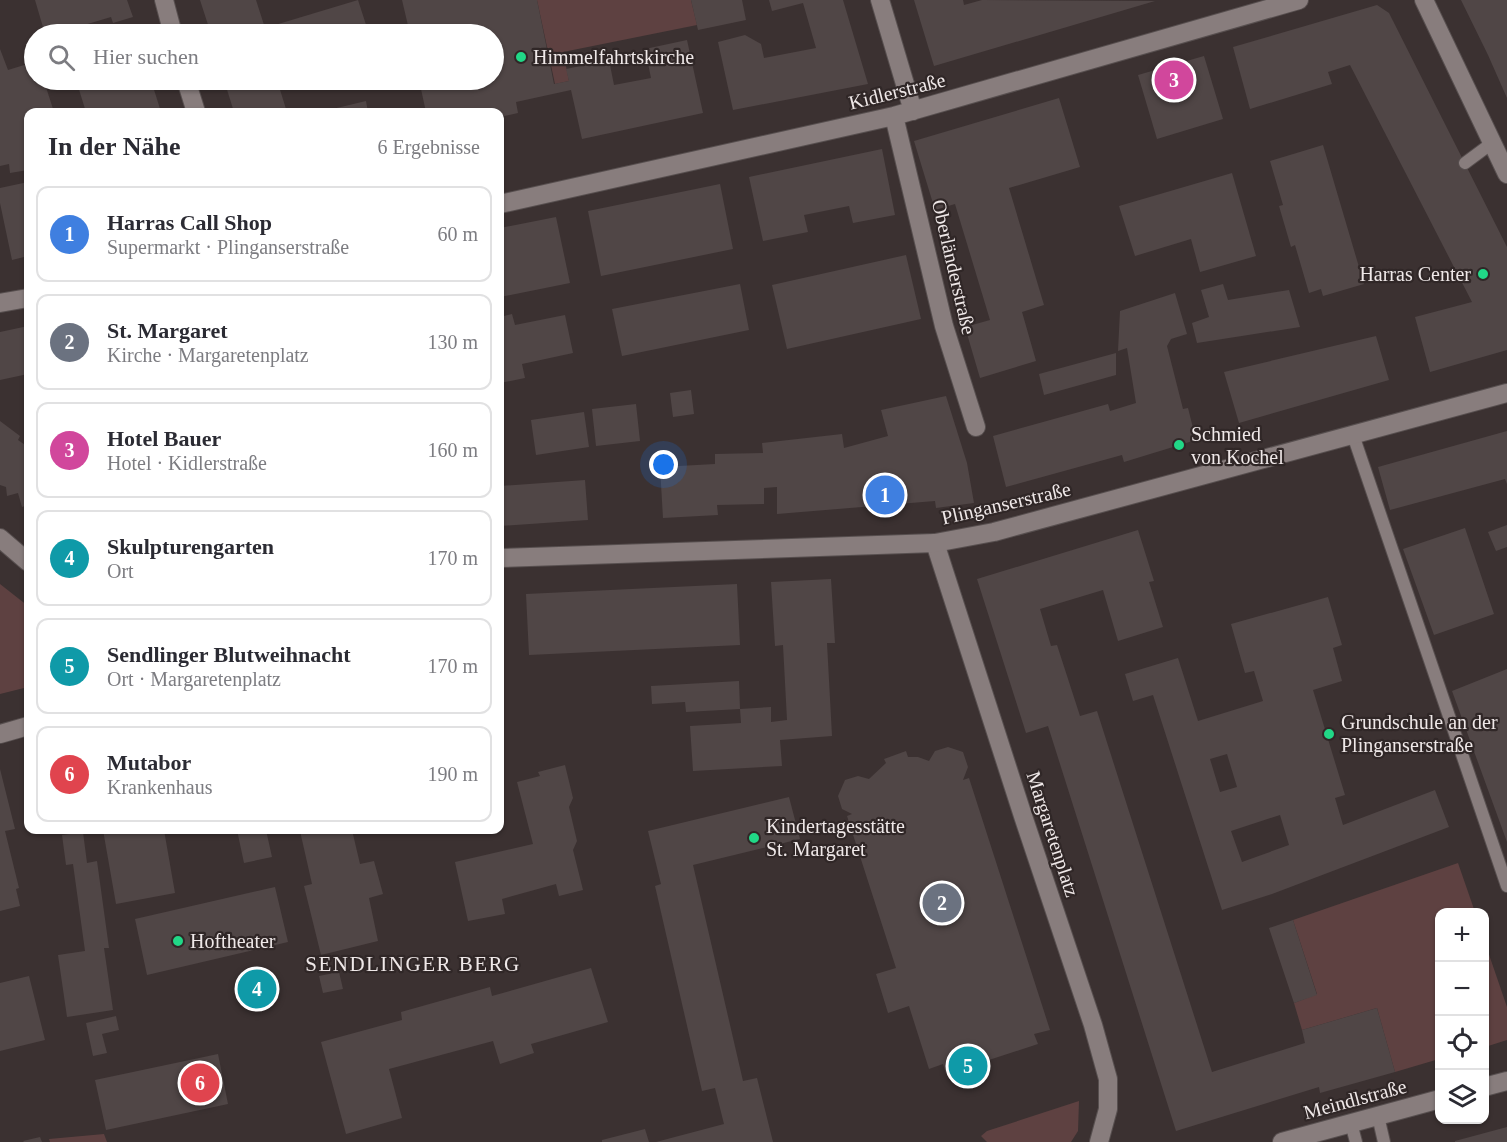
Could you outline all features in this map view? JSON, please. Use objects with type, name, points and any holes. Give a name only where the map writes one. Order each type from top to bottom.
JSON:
[{"type":"street","points":[[164,0],[170,24]]},
{"type":"street","points":[[880,0],[913,111]]},
{"type":"street","name":"Kidlerstraße","points":[[504,203],[894,117],[1299,0]]},
{"type":"street","points":[[1424,0],[1507,174]]},
{"type":"street","points":[[189,90],[194,108]]},
{"type":"street","name":"Oberländerstraße","points":[[894,117],[944,326],[976,427]]},
{"type":"street","points":[[0,303],[24,299]]},
{"type":"street","name":"Plinganserstraße","points":[[504,558],[935,543],[994,532],[1507,393]]},
{"type":"street","points":[[0,538],[24,559]]},
{"type":"street","name":"Margaretenplatz","points":[[935,543],[1019,806],[1093,1025],[1108,1079],[1107,1109],[1099,1142]]},
{"type":"street","points":[[0,734],[24,727]]},
{"type":"street","points":[[1489,1086],[1507,1081]]},
{"type":"street","name":"Meindlstraße","points":[[1281,1142],[1435,1100]]},
{"type":"lane","points":[[1465,163],[1492,143]]},
{"type":"lane","points":[[1353,435],[1507,886]]},
{"type":"lane","points":[[1378,1116],[1384,1142]]},
{"type":"lane","points":[[1351,1123],[1356,1142]]},
{"type":"shaded area","points":[[537,0],[691,0],[697,25],[563,52],[569,81],[555,84]]},
{"type":"shaded area","points":[[0,584],[24,603],[24,688],[0,694]]},
{"type":"shaded area","points":[[1458,863],[1474,908],[1435,908],[1435,1060],[1395,1072],[1377,1008],[1302,1030],[1294,1003],[1317,994],[1293,920]]},
{"type":"shaded area","points":[[1489,955],[1507,1007],[1507,1040],[1489,1046]]},
{"type":"shaded area","points":[[1079,1101],[1078,1131],[1071,1142],[987,1142],[981,1136],[987,1131]]},
{"type":"shaded area","points":[[104,1134],[107,1142],[50,1142],[49,1139]]},
{"type":"building","points":[[35,0],[127,0],[133,17],[113,23],[111,17],[88,24],[42,24]]},
{"type":"building","points":[[200,0],[256,0],[264,24],[208,24]]},
{"type":"building","points":[[358,0],[366,24],[278,24]]},
{"type":"building","points":[[402,0],[537,0],[554,84],[569,81],[566,69],[609,60],[614,85],[651,78],[645,49],[687,40],[703,113],[582,139],[571,90],[516,102],[518,113],[504,116],[504,108],[425,108],[421,90],[504,90],[504,24],[408,24]]},
{"type":"building","points":[[691,0],[742,0],[746,20],[698,30]]},
{"type":"building","points":[[769,0],[843,0],[868,84],[733,110],[718,42],[745,35],[761,44],[764,58],[816,48],[803,3],[772,11]]},
{"type":"building","points":[[914,0],[963,0],[964,5],[982,0],[1155,1],[934,66]]},
{"type":"building","points":[[1461,0],[1507,0],[1507,98],[1488,55]]},
{"type":"building","points":[[1377,5],[1389,13],[1507,247],[1507,350],[1430,372],[1415,317],[1472,302],[1350,65],[1328,72],[1332,84],[1250,109],[1233,47]]},
{"type":"building","points":[[0,49],[8,70],[24,65],[24,90],[47,90],[53,108],[24,108],[24,171],[10,173],[9,164],[0,166]]},
{"type":"building","points":[[1204,56],[1223,119],[1157,139],[1138,75]]},
{"type":"building","points":[[79,90],[154,90],[160,108],[85,108]]},
{"type":"building","points":[[227,90],[280,90],[286,108],[233,108]]},
{"type":"building","points":[[1059,98],[1080,167],[1009,188],[1044,305],[1022,312],[1036,361],[980,378],[965,327],[990,320],[955,204],[935,210],[914,141]]},
{"type":"building","points":[[366,101],[367,108],[337,108]]},
{"type":"building","points":[[1323,145],[1364,284],[1323,296],[1321,289],[1309,293],[1295,245],[1291,247],[1279,206],[1283,205],[1270,161]]},
{"type":"building","points":[[882,149],[895,215],[853,223],[849,206],[804,215],[808,232],[763,241],[749,177]]},
{"type":"building","points":[[1232,173],[1256,256],[1200,272],[1191,239],[1135,256],[1119,206]]},
{"type":"building","points":[[24,183],[24,257],[12,260],[0,203],[0,188]]},
{"type":"building","points":[[720,184],[733,249],[601,276],[588,211]]},
{"type":"building","points":[[556,217],[570,283],[504,296],[504,227]]},
{"type":"building","points":[[906,255],[921,319],[787,349],[772,285]]},
{"type":"building","points":[[740,284],[749,330],[622,356],[612,309]]},
{"type":"building","points":[[1223,284],[1228,300],[1289,290],[1300,327],[1197,343],[1192,323],[1209,317],[1201,290]]},
{"type":"building","points":[[1175,293],[1187,334],[1171,339],[1167,346],[1183,409],[1188,408],[1196,440],[1124,462],[1122,455],[1006,487],[993,436],[1108,404],[1110,411],[1136,403],[1127,348],[1118,351],[1120,311]]},
{"type":"building","points":[[512,314],[515,325],[565,315],[573,353],[522,364],[525,378],[504,382],[504,316]]},
{"type":"building","points":[[24,327],[24,375],[0,380],[0,332]]},
{"type":"building","points":[[1376,336],[1389,380],[1239,423],[1224,372]]},
{"type":"building","points":[[1116,353],[1116,375],[1044,395],[1039,374]]},
{"type":"building","points":[[691,390],[694,414],[673,417],[670,393]]},
{"type":"building","points":[[946,396],[967,463],[974,503],[936,508],[935,501],[777,514],[777,487],[764,488],[764,504],[717,505],[718,515],[663,518],[660,467],[715,464],[715,454],[763,453],[762,443],[842,434],[844,448],[888,436],[881,410]]},
{"type":"building","points":[[636,404],[640,441],[596,446],[592,409]]},
{"type":"building","points":[[584,412],[589,447],[536,455],[531,420]]},
{"type":"building","points":[[0,421],[20,436],[18,440],[24,444],[24,506],[22,507],[18,493],[7,496],[6,487],[0,485]]},
{"type":"building","points":[[1507,431],[1507,484],[1505,479],[1390,510],[1378,467]]},
{"type":"building","points":[[585,480],[588,520],[504,526],[504,486]]},
{"type":"building","points":[[1507,525],[1507,547],[1496,551],[1488,532]]},
{"type":"building","points":[[1465,528],[1494,614],[1434,635],[1403,549]]},
{"type":"building","points":[[1138,530],[1154,581],[1149,582],[1163,627],[1118,641],[1103,590],[1040,609],[1051,646],[1057,645],[1080,716],[1097,711],[1212,1072],[1305,1043],[1302,1030],[1377,1008],[1395,1072],[1320,1093],[1319,1087],[1176,1131],[1048,726],[1026,733],[977,579]]},
{"type":"building","points":[[831,579],[835,643],[827,643],[832,736],[780,740],[782,766],[693,771],[690,726],[741,723],[740,709],[771,707],[771,722],[787,720],[783,645],[775,646],[771,582]]},
{"type":"building","points":[[737,584],[740,645],[529,655],[526,594]]},
{"type":"building","points":[[1328,597],[1342,645],[1333,648],[1342,681],[1313,690],[1345,795],[1335,798],[1343,825],[1435,790],[1449,827],[1272,894],[1222,910],[1153,695],[1133,701],[1125,674],[1178,658],[1198,721],[1263,701],[1254,671],[1245,673],[1231,624]],"holes":[[[1227,754],[1237,787],[1220,792],[1210,759]],[[1280,815],[1289,845],[1242,862],[1231,831]]]},
{"type":"building","points":[[1507,669],[1507,842],[1452,691]]},
{"type":"building","points":[[739,681],[740,709],[686,712],[685,702],[652,704],[651,686]]},
{"type":"building","points":[[948,747],[963,752],[968,767],[963,780],[969,778],[1050,1030],[1034,1034],[1038,1044],[946,1074],[943,1064],[929,1069],[909,1006],[888,1013],[876,974],[896,968],[847,816],[852,814],[842,809],[838,796],[845,780],[858,776],[869,779],[886,763],[884,759],[906,751],[908,757],[918,757],[929,761],[935,751]]},
{"type":"building","points":[[565,765],[573,798],[569,807],[577,841],[573,850],[583,890],[559,896],[556,884],[502,899],[505,914],[468,921],[455,862],[533,844],[517,782],[540,776],[538,772]]},
{"type":"building","points":[[0,769],[15,829],[5,831],[19,888],[16,889],[20,906],[0,911]]},
{"type":"building","points":[[789,797],[800,839],[693,865],[743,1081],[757,1078],[773,1142],[656,1142],[724,1124],[715,1088],[702,1091],[655,886],[661,884],[648,831]]},
{"type":"building","points":[[83,834],[87,863],[97,861],[109,948],[104,948],[113,1010],[67,1017],[58,955],[85,951],[73,864],[66,865],[62,835]]},
{"type":"building","points":[[104,834],[165,834],[175,893],[116,904]]},
{"type":"building","points":[[238,834],[267,834],[272,857],[244,863]]},
{"type":"building","points":[[301,834],[353,834],[360,864],[374,861],[383,894],[369,898],[378,941],[321,955],[304,886],[312,884]]},
{"type":"building","points":[[275,887],[288,942],[147,975],[135,919]]},
{"type":"building","points":[[1293,920],[1317,995],[1294,1003],[1269,928]]},
{"type":"building","points":[[591,968],[608,1022],[531,1044],[534,1053],[500,1064],[493,1041],[389,1069],[402,1118],[346,1134],[321,1042],[402,1020],[401,1012],[490,987],[492,996]]},
{"type":"building","points":[[339,972],[343,989],[323,993],[319,976]]},
{"type":"building","points":[[29,976],[45,1040],[0,1051],[0,983]]},
{"type":"building","points":[[116,1016],[119,1030],[102,1034],[107,1053],[93,1056],[86,1023]]},
{"type":"building","points":[[218,1054],[228,1104],[106,1130],[95,1080]]},
{"type":"building","points":[[1507,1127],[1507,1142],[1455,1142],[1455,1141]]},
{"type":"building","points":[[645,1129],[649,1142],[602,1142],[602,1140]]},
{"type":"building","points":[[40,1137],[42,1142],[23,1141]]},
{"type":"place","name":"Himmelfahrtskirche","points":[[521,57]]},
{"type":"place","name":"Hotel Bauer","points":[[1174,80]]},
{"type":"place","name":"Harras Center","points":[[1483,274]]},
{"type":"place","name":"Schmied von Kochel","points":[[1179,445]]},
{"type":"place","name":"Harras Call Shop","points":[[885,495]]},
{"type":"place","name":"Grundschule an der Plinganserstraße","points":[[1329,734]]},
{"type":"place","name":"Kindertagesstätte St. Margaret","points":[[754,838]]},
{"type":"place","name":"St. Margaret","points":[[942,903]]},
{"type":"place","name":"Hoftheater","points":[[178,941]]},
{"type":"place","name":"Skulpturengarten","points":[[257,989]]},
{"type":"place","name":"Sendlinger Blutweihnacht","points":[[968,1066]]},
{"type":"place","name":"Mutabor","points":[[200,1083]]},
{"type":"district","name":"SENDLINGER BERG","points":[[413,964]]}]
